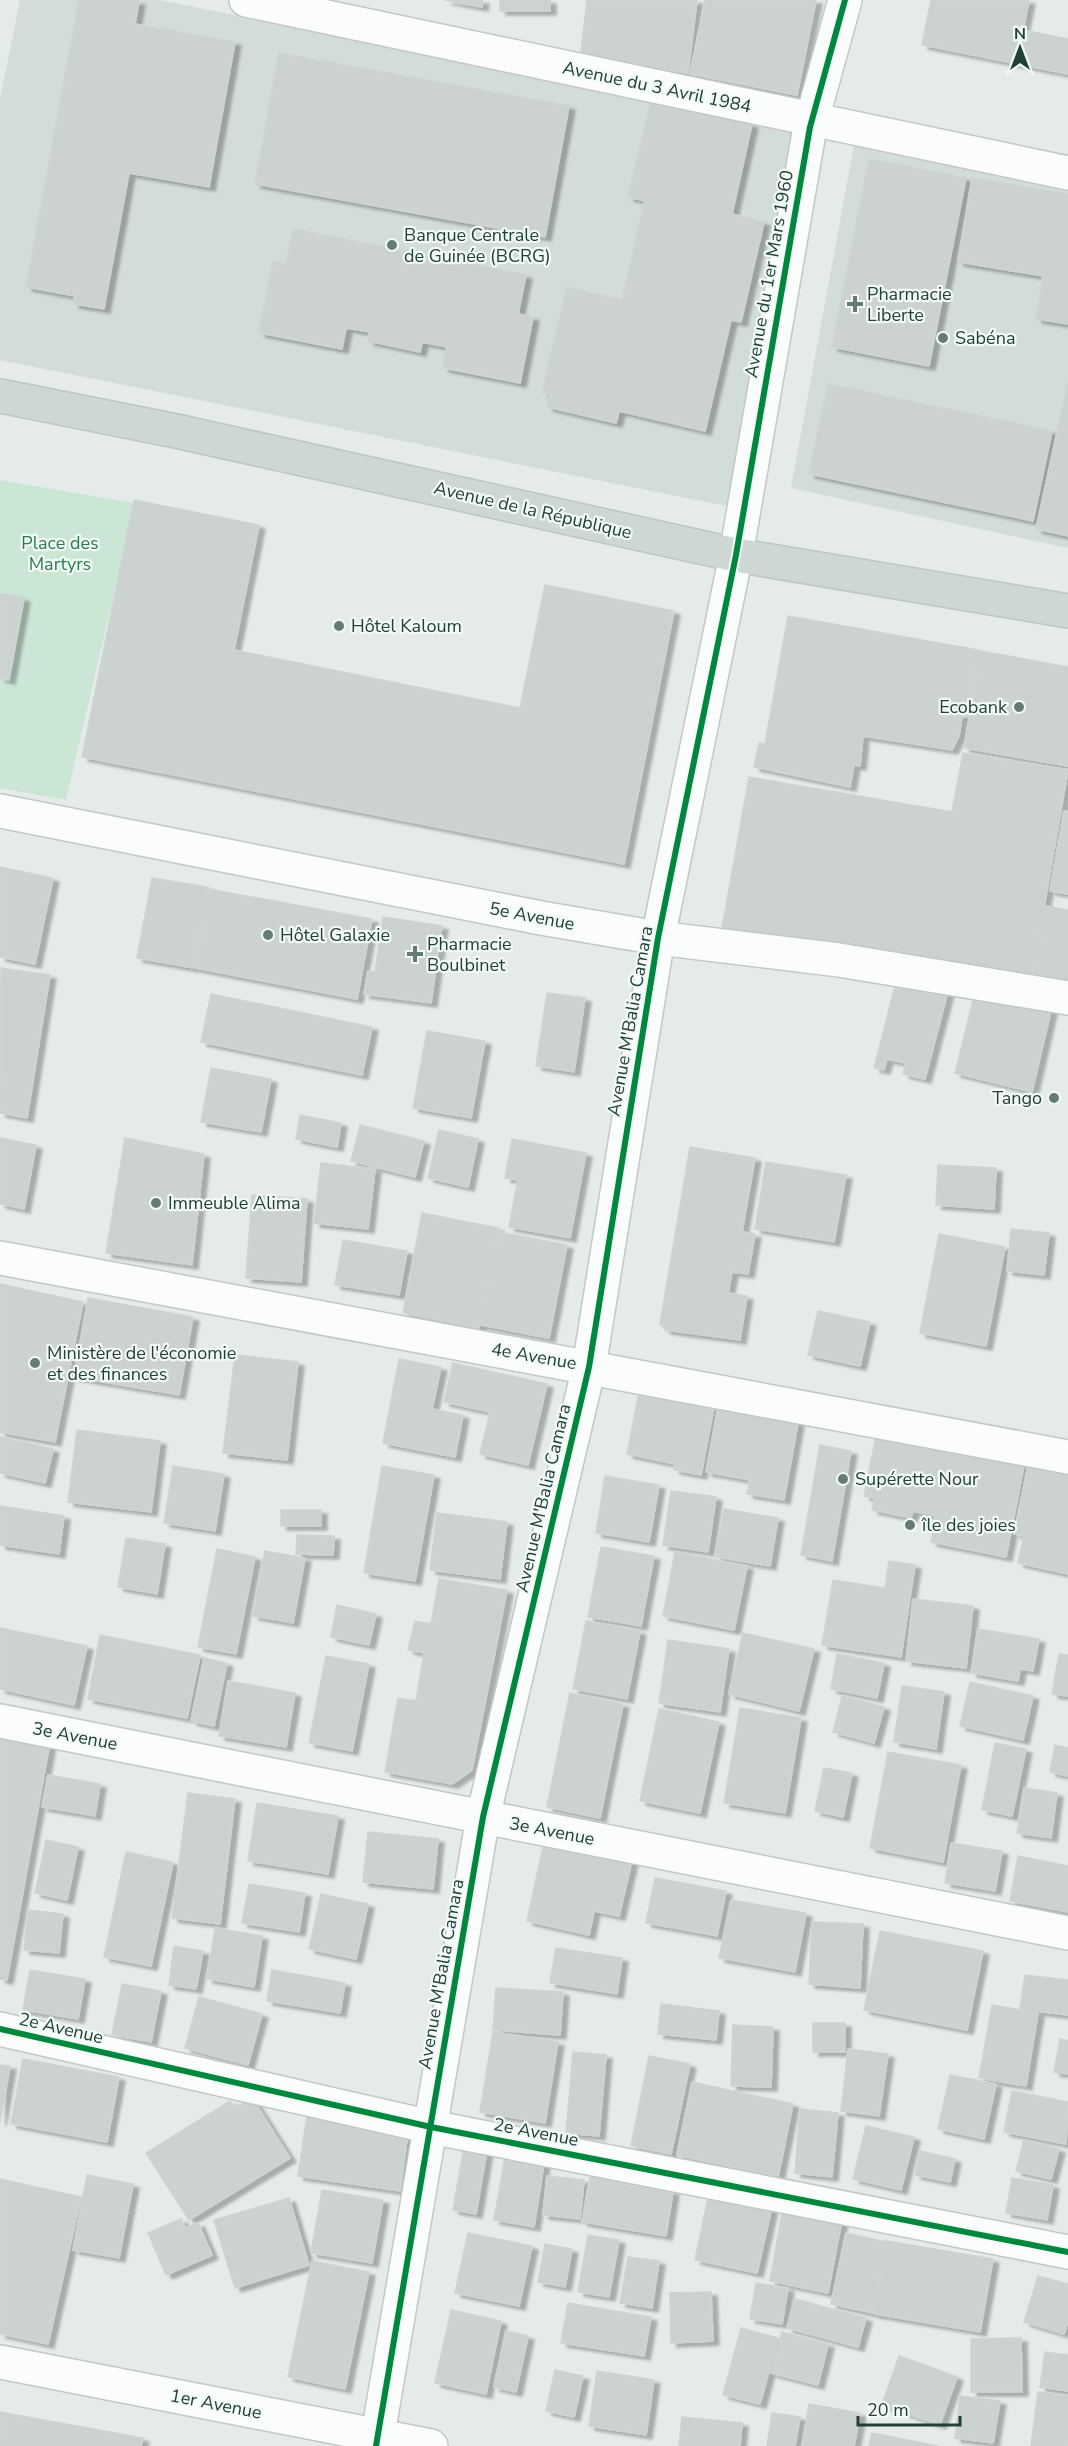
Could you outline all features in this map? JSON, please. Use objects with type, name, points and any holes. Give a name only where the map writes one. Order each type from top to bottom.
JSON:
[{"type":"main road","name":"Avenue de la République","points":[[0,396],[176,431],[736,555],[1068,611]]},
{"type":"street","name":"Avenue du 3 Avril 1984","points":[[246,0],[1068,173]]},
{"type":"street","name":"Avenue du 1er Mars 1960","points":[[736,555],[811,119],[845,0]]},
{"type":"street","name":"Avenue M'Balia Camara","points":[[377,2441],[483,1817],[589,1367],[658,938],[736,555]]},
{"type":"street","name":"5e Avenue","points":[[0,811],[541,918],[658,938],[840,960],[1068,998]]},
{"type":"street","name":"4e Avenue","points":[[0,1258],[1068,1457]]},
{"type":"street","name":"3e Avenue","points":[[0,1721],[1068,1934]]},
{"type":"street","name":"2e Avenue","points":[[0,2029],[431,2127],[1068,2252]]},
{"type":"street","name":"1er Avenue","points":[[0,2362],[377,2441],[431,2446]]},
{"type":"shaded area","name":"Banque Centrale de Guinée (BCRG)","points":[[20,0],[159,0],[808,130],[731,507],[0,360],[0,99]]},
{"type":"shaded area","name":"Sabéna","points":[[854,145],[1068,188],[1068,548],[791,488]]},
{"type":"green space","name":"Place des Martyrs","points":[[0,480],[135,503],[66,800],[0,788]]},
{"type":"building","points":[[79,0],[139,1],[135,24],[235,42],[209,187],[129,173],[104,309],[73,304],[75,296],[26,287]]},
{"type":"building","points":[[445,0],[483,0],[482,7]]},
{"type":"building","points":[[500,0],[550,0],[550,11],[500,11]]},
{"type":"building","points":[[587,0],[697,0],[688,73],[580,59]]},
{"type":"building","points":[[705,0],[816,0],[797,95],[690,74]]},
{"type":"building","points":[[931,0],[1029,0],[1023,30],[1068,39],[1068,74],[922,45]]},
{"type":"building","points":[[279,53],[569,106],[545,237],[255,184]]},
{"type":"building","points":[[651,101],[752,124],[732,214],[764,222],[741,322],[731,320],[705,431],[619,411],[616,423],[547,407],[550,395],[542,393],[567,287],[622,300],[645,201],[628,197]]},
{"type":"building","points":[[869,159],[966,178],[929,366],[832,347]]},
{"type":"building","points":[[972,178],[1068,194],[1068,324],[1036,319],[1043,276],[958,262]]},
{"type":"building","points":[[293,229],[526,275],[518,314],[533,317],[520,383],[443,368],[447,347],[422,342],[420,352],[368,341],[370,332],[346,328],[342,349],[259,333],[273,262],[286,264]]},
{"type":"building","points":[[1068,382],[1068,536],[1036,529]]},
{"type":"building","points":[[828,384],[1052,431],[1033,521],[809,474]]},
{"type":"building","points":[[134,500],[259,525],[234,650],[520,708],[545,585],[674,611],[624,864],[82,757]]},
{"type":"building","points":[[0,593],[24,598],[9,680],[0,678]]},
{"type":"building","points":[[788,616],[979,650],[968,717],[962,717],[959,736],[952,750],[863,736],[860,766],[854,765],[850,787],[754,767],[759,743],[765,744]]},
{"type":"building","name":"Ecobank","points":[[981,651],[1068,667],[1068,766],[964,748]]},
{"type":"building","points":[[963,753],[1068,770],[1030,988],[721,934],[749,777],[952,812]]},
{"type":"building","points":[[1064,811],[1068,812],[1068,894],[1050,891]]},
{"type":"building","points":[[0,867],[53,878],[35,964],[0,957]]},
{"type":"building","points":[[152,878],[208,887],[193,968],[137,958]]},
{"type":"building","points":[[209,889],[372,919],[357,999],[195,968]]},
{"type":"building","points":[[1046,906],[1068,910],[1068,994],[1031,987]]},
{"type":"building","points":[[383,917],[442,926],[431,1003],[364,994],[368,971],[375,972]]},
{"type":"building","points":[[1,968],[50,975],[27,1118],[0,1113]]},
{"type":"building","points":[[897,978],[948,991],[925,1079],[903,1074],[906,1063],[887,1059],[884,1070],[874,1068]]},
{"type":"building","points":[[977,984],[1053,1002],[1032,1092],[955,1073]]},
{"type":"building","points":[[547,993],[585,998],[574,1072],[536,1066]]},
{"type":"building","points":[[211,994],[372,1027],[362,1075],[201,1042]]},
{"type":"building","points":[[427,1031],[485,1041],[471,1118],[413,1108]]},
{"type":"building","points":[[211,1068],[271,1079],[261,1132],[201,1122]]},
{"type":"building","points":[[300,1115],[341,1123],[337,1147],[296,1139]]},
{"type":"building","points":[[360,1125],[424,1141],[415,1177],[351,1161]]},
{"type":"building","points":[[439,1130],[478,1139],[468,1187],[428,1178]]},
{"type":"building","points":[[0,1138],[36,1145],[24,1209],[0,1204]]},
{"type":"building","name":"Immeuble Alima","points":[[125,1138],[204,1154],[192,1265],[106,1253]]},
{"type":"building","points":[[512,1139],[586,1153],[570,1238],[509,1227],[518,1180],[505,1178]]},
{"type":"building","points":[[690,1147],[755,1158],[742,1232],[755,1234],[748,1274],[732,1272],[728,1293],[747,1296],[740,1340],[666,1330],[660,1324]]},
{"type":"building","points":[[766,1162],[846,1175],[834,1242],[755,1229]]},
{"type":"building","points":[[321,1163],[375,1169],[368,1229],[314,1223]]},
{"type":"building","points":[[938,1165],[996,1168],[994,1209],[936,1205]]},
{"type":"building","points":[[252,1195],[307,1199],[301,1282],[246,1278]]},
{"type":"building","points":[[422,1213],[498,1228],[479,1328],[403,1313]]},
{"type":"building","points":[[1011,1229],[1049,1233],[1044,1275],[1007,1271]]},
{"type":"building","points":[[499,1232],[567,1245],[549,1338],[481,1325]]},
{"type":"building","points":[[939,1234],[1005,1247],[986,1346],[920,1333]]},
{"type":"building","points":[[343,1240],[407,1251],[399,1295],[335,1285]]},
{"type":"building","name":"Ministère de l'économie et des finances","points":[[0,1284],[83,1302],[55,1442],[0,1432]]},
{"type":"building","points":[[88,1298],[193,1317],[179,1395],[74,1377]]},
{"type":"building","points":[[818,1311],[870,1322],[860,1366],[808,1355]]},
{"type":"building","points":[[235,1355],[298,1362],[287,1460],[223,1453]]},
{"type":"building","points":[[399,1359],[441,1367],[432,1409],[463,1415],[455,1457],[383,1443]]},
{"type":"building","points":[[453,1363],[547,1384],[528,1465],[480,1454],[490,1412],[444,1402]]},
{"type":"building","points":[[639,1392],[714,1407],[701,1475],[674,1470],[675,1464],[627,1454]]},
{"type":"building","points":[[719,1402],[799,1417],[784,1500],[747,1494],[750,1480],[706,1472]]},
{"type":"building","points":[[77,1430],[160,1441],[151,1512],[68,1502]]},
{"type":"building","points":[[877,1431],[1025,1460],[1006,1557],[931,1542],[936,1516],[913,1511],[911,1518],[872,1510],[875,1498],[864,1496]]},
{"type":"building","points":[[0,1437],[53,1449],[45,1483],[0,1473]]},
{"type":"building","points":[[820,1445],[851,1451],[832,1561],[801,1555]]},
{"type":"building","points":[[1029,1461],[1068,1469],[1068,1574],[1018,1563],[1024,1536],[1014,1534]]},
{"type":"building","points":[[173,1466],[224,1474],[215,1531],[164,1523]]},
{"type":"building","points":[[382,1466],[434,1475],[415,1581],[364,1573]]},
{"type":"building","points":[[605,1476],[659,1485],[649,1542],[596,1533]]},
{"type":"building","points":[[671,1491],[716,1497],[708,1552],[663,1545]]},
{"type":"building","points":[[0,1506],[64,1516],[59,1554],[0,1545]]},
{"type":"building","points":[[724,1509],[778,1518],[770,1566],[715,1557]]},
{"type":"building","points":[[281,1510],[321,1510],[321,1526],[281,1526]]},
{"type":"building","points":[[437,1513],[507,1522],[500,1579],[430,1570]]},
{"type":"building","points":[[297,1535],[334,1536],[333,1555],[296,1554]]},
{"type":"building","points":[[126,1538],[165,1544],[157,1594],[118,1587]]},
{"type":"building","points":[[601,1547],[654,1556],[641,1626],[588,1617]]},
{"type":"building","points":[[217,1549],[255,1557],[236,1654],[198,1647]]},
{"type":"building","points":[[265,1551],[305,1558],[293,1623],[253,1616]]},
{"type":"building","points":[[675,1552],[747,1566],[734,1630],[663,1616]]},
{"type":"building","points":[[889,1561],[915,1565],[901,1657],[822,1645],[833,1580],[885,1588]]},
{"type":"building","points":[[439,1579],[507,1590],[472,1770],[452,1784],[385,1772],[398,1698],[416,1701],[424,1653],[408,1650],[415,1621],[431,1624]]},
{"type":"building","points":[[913,1599],[973,1606],[966,1668],[906,1661]]},
{"type":"building","points":[[337,1605],[376,1614],[369,1645],[331,1637]]},
{"type":"building","points":[[586,1621],[640,1631],[627,1699],[573,1689]]},
{"type":"building","points":[[0,1628],[87,1646],[74,1705],[0,1689]]},
{"type":"building","points":[[978,1629],[1039,1639],[1033,1671],[1020,1669],[1018,1681],[971,1673]]},
{"type":"building","points":[[743,1633],[814,1649],[799,1711],[729,1694]]},
{"type":"building","points":[[100,1635],[200,1655],[187,1718],[88,1699]]},
{"type":"building","points":[[668,1640],[729,1649],[720,1712],[659,1703]]},
{"type":"building","points":[[837,1654],[884,1663],[877,1698],[831,1689]]},
{"type":"building","points":[[1059,1654],[1068,1655],[1068,1696],[1052,1694]]},
{"type":"building","points":[[326,1656],[369,1664],[352,1751],[309,1743]]},
{"type":"building","points":[[204,1658],[227,1663],[214,1726],[191,1721]]},
{"type":"building","points":[[228,1681],[295,1693],[286,1747],[219,1736]]},
{"type":"building","points":[[970,1682],[1033,1696],[1023,1740],[960,1726]]},
{"type":"building","points":[[902,1686],[944,1692],[936,1749],[894,1742]]},
{"type":"building","points":[[570,1693],[623,1704],[600,1818],[547,1807]]},
{"type":"building","points":[[842,1696],[884,1707],[874,1743],[833,1732]]},
{"type":"building","points":[[740,1708],[801,1718],[785,1813],[724,1803]]},
{"type":"building","points":[[659,1709],[719,1722],[700,1813],[640,1801]]},
{"type":"building","points":[[0,1734],[50,1742],[7,1980],[0,1979]]},
{"type":"building","points":[[995,1743],[1026,1749],[1012,1816],[982,1810]]},
{"type":"building","points":[[1055,1745],[1068,1748],[1068,1776],[1050,1772]]},
{"type":"building","points":[[888,1752],[961,1765],[943,1862],[870,1848]]},
{"type":"building","points":[[824,1768],[852,1773],[843,1817],[815,1811]]},
{"type":"building","points":[[48,1775],[100,1784],[95,1816],[42,1807]]},
{"type":"building","points":[[1024,1788],[1057,1793],[1051,1838],[1017,1833]]},
{"type":"building","points":[[188,1793],[235,1799],[220,1924],[172,1918]]},
{"type":"building","points":[[257,1803],[338,1816],[328,1874],[248,1861]]},
{"type":"building","points":[[368,1832],[438,1839],[433,1889],[363,1882]]},
{"type":"building","points":[[546,1833],[634,1852],[619,1916],[594,1911],[589,1935],[527,1921]]},
{"type":"building","points":[[46,1840],[78,1847],[67,1900],[35,1893]]},
{"type":"building","points":[[951,1843],[1002,1851],[995,1891],[945,1883]]},
{"type":"building","points":[[126,1852],[173,1862],[151,1966],[104,1957]]},
{"type":"building","points":[[1018,1856],[1068,1866],[1068,1912],[1010,1901]]},
{"type":"building","points":[[655,1878],[726,1891],[717,1936],[646,1923]]},
{"type":"building","points":[[249,1884],[305,1893],[299,1932],[242,1923]]},
{"type":"building","points":[[321,1894],[368,1904],[356,1959],[309,1949]]},
{"type":"building","points":[[731,1900],[806,1913],[795,1972],[719,1958]]},
{"type":"building","points":[[28,1910],[63,1914],[59,1953],[24,1950]]},
{"type":"building","points":[[812,1922],[863,1924],[860,1988],[809,1984]]},
{"type":"building","points":[[215,1928],[262,1936],[254,1987],[207,1979]]},
{"type":"building","points":[[880,1931],[983,1951],[967,2030],[864,2010]]},
{"type":"building","points":[[174,1946],[203,1951],[196,1989],[169,1985]]},
{"type":"building","points":[[556,1948],[622,1958],[617,1994],[550,1983]]},
{"type":"building","points":[[30,1970],[85,1979],[78,2019],[23,2010]]},
{"type":"building","points":[[272,1970],[345,1983],[340,2013],[267,2001]]},
{"type":"building","points":[[1025,1975],[1068,1980],[1068,2015],[1020,2009]]},
{"type":"building","points":[[122,1984],[161,1991],[151,2042],[112,2035]]},
{"type":"building","points":[[496,1988],[563,1992],[560,2035],[493,2030]]},
{"type":"building","points":[[199,1997],[262,2014],[248,2065],[185,2048]]},
{"type":"building","points":[[661,2004],[719,2011],[716,2040],[658,2034]]},
{"type":"building","points":[[992,2005],[1038,2013],[1026,2086],[979,2078]]},
{"type":"building","points":[[813,2023],[845,2023],[845,2052],[813,2052]]},
{"type":"building","points":[[733,2025],[773,2027],[771,2087],[731,2086]]},
{"type":"building","points":[[493,2032],[558,2042],[545,2123],[480,2112]]},
{"type":"building","points":[[1060,2039],[1068,2041],[1068,2074],[1054,2072]]},
{"type":"building","points":[[848,2049],[888,2054],[879,2116],[841,2111]]},
{"type":"building","points":[[573,2052],[606,2055],[599,2136],[566,2133]]},
{"type":"building","points":[[649,2056],[690,2064],[671,2154],[631,2146]]},
{"type":"building","points":[[23,2059],[119,2077],[107,2142],[11,2124]]},
{"type":"building","points":[[0,2065],[10,2066],[0,2122]]},
{"type":"building","points":[[950,2075],[996,2084],[984,2139],[938,2129]]},
{"type":"building","points":[[692,2082],[793,2104],[778,2177],[677,2155]]},
{"type":"building","points":[[1012,2091],[1068,2102],[1066,2144],[1004,2132]]},
{"type":"building","points":[[252,2098],[290,2158],[189,2220],[146,2153],[230,2101],[235,2108]]},
{"type":"building","points":[[308,2109],[409,2124],[400,2191],[298,2176]]},
{"type":"building","points":[[800,2109],[838,2113],[832,2177],[795,2173]]},
{"type":"building","points":[[866,2126],[914,2137],[901,2190],[853,2179]]},
{"type":"building","points":[[1024,2140],[1059,2149],[1051,2179],[1016,2171]]},
{"type":"building","points":[[464,2146],[487,2150],[476,2214],[453,2210]]},
{"type":"building","points":[[920,2151],[955,2159],[950,2182],[915,2175]]},
{"type":"building","points":[[505,2157],[544,2163],[534,2227],[494,2220]]},
{"type":"building","points":[[87,2175],[133,2184],[119,2258],[73,2250]]},
{"type":"building","points":[[547,2176],[584,2180],[580,2219],[543,2215]]},
{"type":"building","points":[[590,2177],[673,2191],[666,2236],[582,2222]]},
{"type":"building","points":[[1012,2178],[1053,2185],[1047,2220],[1006,2213]]},
{"type":"building","points":[[0,2179],[81,2197],[48,2344],[0,2334]]},
{"type":"building","points":[[322,2190],[383,2200],[372,2263],[311,2253]]},
{"type":"building","points":[[709,2193],[772,2206],[757,2273],[695,2260]]},
{"type":"building","points":[[289,2198],[309,2265],[235,2288],[214,2220]]},
{"type":"building","points":[[783,2208],[842,2219],[828,2293],[770,2281]]},
{"type":"building","points":[[181,2219],[185,2228],[198,2223],[212,2255],[166,2275],[148,2233]]},
{"type":"building","points":[[468,2233],[532,2246],[519,2306],[455,2293]]},
{"type":"building","points":[[846,2233],[887,2242],[873,2313],[831,2304]]},
{"type":"building","points":[[588,2235],[619,2240],[609,2297],[578,2292]]},
{"type":"building","points":[[887,2241],[993,2259],[980,2332],[874,2314]]},
{"type":"building","points":[[545,2244],[572,2249],[565,2287],[538,2282]]},
{"type":"building","points":[[628,2257],[659,2261],[652,2308],[620,2303]]},
{"type":"building","points":[[312,2261],[369,2272],[345,2389],[288,2377]]},
{"type":"building","points":[[1038,2276],[1068,2284],[1068,2320],[1064,2334],[1024,2322]]},
{"type":"building","points":[[756,2283],[788,2288],[782,2324],[750,2319]]},
{"type":"building","points":[[711,2292],[713,2341],[671,2343],[670,2293]]},
{"type":"building","points":[[795,2299],[866,2318],[858,2347],[787,2328]]},
{"type":"building","points":[[568,2303],[651,2317],[644,2356],[561,2343]]},
{"type":"building","points":[[451,2310],[501,2321],[486,2394],[435,2383]]},
{"type":"building","points":[[741,2328],[778,2338],[760,2404],[723,2395]]},
{"type":"building","points":[[506,2331],[528,2336],[516,2392],[494,2387]]},
{"type":"building","points":[[782,2332],[828,2344],[818,2385],[771,2373]]},
{"type":"building","points":[[1021,2338],[1022,2392],[971,2392],[971,2339]]},
{"type":"building","points":[[1045,2352],[1068,2355],[1068,2391],[1040,2387]]},
{"type":"building","points":[[899,2356],[957,2377],[940,2425],[882,2405]]},
{"type":"building","points":[[555,2370],[583,2376],[574,2417],[546,2411]]},
{"type":"building","points":[[597,2371],[654,2380],[646,2435],[589,2426]]},
{"type":"building","points":[[1038,2392],[1068,2396],[1068,2446],[1031,2446]]},
{"type":"building","points":[[960,2396],[1000,2401],[993,2443],[955,2438]]},
{"type":"building","points":[[809,2404],[860,2413],[854,2446],[802,2446]]},
{"type":"building","points":[[0,2412],[143,2438],[141,2446],[0,2446]]},
{"type":"building","points":[[772,2413],[800,2417],[795,2446],[767,2446]]},
{"type":"building","points":[[682,2417],[742,2423],[740,2446],[679,2446]]},
{"type":"building","points":[[872,2433],[938,2446],[869,2446]]},
{"type":"cycle path","points":[[376,2446],[483,1817],[589,1367],[658,938],[736,555],[810,127],[845,0]]},
{"type":"cycle path","points":[[0,2029],[431,2127],[1068,2252]]},
{"type":"place","name":"Banque Centrale de Guinée (BCRG)","points":[[392,245]]},
{"type":"place","name":"Pharmacie Liberte","points":[[855,304]]},
{"type":"place","name":"Sabéna","points":[[943,338]]},
{"type":"place","name":"Hôtel Kaloum","points":[[339,626]]},
{"type":"place","name":"Ecobank","points":[[1019,707]]},
{"type":"place","name":"Hôtel Galaxie","points":[[268,935]]},
{"type":"place","name":"Pharmacie Boulbinet","points":[[415,954]]},
{"type":"place","name":"Tango","points":[[1054,1098]]},
{"type":"place","name":"Immeuble Alima","points":[[156,1203]]},
{"type":"place","name":"Ministère de l'économie et des finances","points":[[35,1363]]},
{"type":"place","name":"Supérette Nour","points":[[843,1479]]},
{"type":"place","name":"île des joies","points":[[910,1525]]}]
